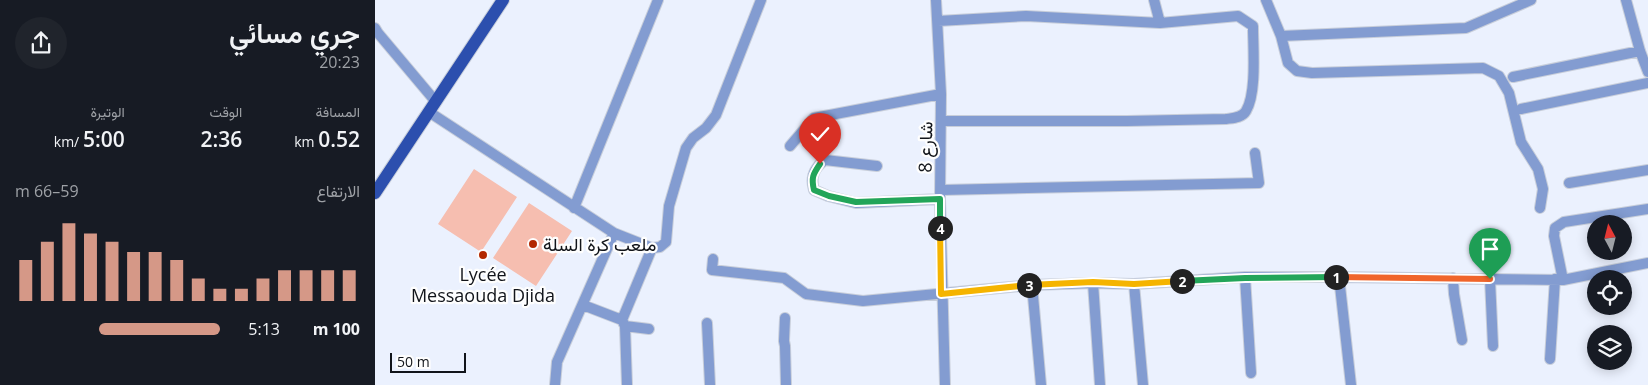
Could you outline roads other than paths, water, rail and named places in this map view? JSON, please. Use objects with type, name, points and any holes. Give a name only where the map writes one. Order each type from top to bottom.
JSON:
[{"type":"main road","points":[[375,193],[503,0]]},
{"type":"street","points":[[574,208],[657,0]]},
{"type":"street","points":[[375,28],[432,107],[574,208],[614,233],[652,248],[660,247],[666,242],[669,206],[686,148],[693,138],[706,128],[716,115],[761,0]]},
{"type":"street","name":"شارع 8","points":[[936,0],[942,121],[940,195],[941,294],[945,385]]},
{"type":"street","points":[[1154,0],[1160,23]]},
{"type":"street","points":[[1265,0],[1281,36],[1288,63],[1297,71],[1312,73],[1483,68],[1499,76],[1509,93],[1521,142],[1537,169],[1543,189],[1540,208]]},
{"type":"street","points":[[1281,36],[1466,28],[1531,0]]},
{"type":"street","points":[[1626,0],[1640,51],[1648,72]]},
{"type":"street","points":[[938,21],[1026,16],[1160,23],[1237,16],[1253,26],[1252,88],[1246,111],[1239,117],[1127,121],[942,121]]},
{"type":"street","points":[[1513,77],[1640,51]]},
{"type":"street","points":[[1521,109],[1648,83]]},
{"type":"street","points":[[790,146],[814,118],[941,94]]},
{"type":"street","points":[[877,166],[825,160],[813,174],[811,181],[814,190],[829,196],[856,202],[940,195],[1259,184],[1255,153]]},
{"type":"street","points":[[1569,184],[1648,170]]},
{"type":"street","points":[[1550,360],[1559,280],[1554,236],[1555,228],[1564,222],[1648,209]]},
{"type":"street","points":[[555,385],[557,362],[614,233]]},
{"type":"street","points":[[627,385],[623,323],[652,248]]},
{"type":"street","points":[[713,259],[712,270],[784,278],[805,294],[863,301],[1032,285],[1093,282],[1134,284],[1245,278],[1339,277],[1559,280],[1648,263]]},
{"type":"street","points":[[1339,277],[1351,385]]},
{"type":"street","points":[[1245,278],[1251,373]]},
{"type":"street","points":[[1453,278],[1462,340]]},
{"type":"street","points":[[1490,279],[1493,346]]},
{"type":"street","points":[[1093,282],[1100,385]]},
{"type":"street","points":[[1134,284],[1143,385]]},
{"type":"street","points":[[1032,285],[1041,385]]},
{"type":"street","points":[[583,305],[623,323],[649,329]]},
{"type":"street","points":[[785,318],[786,385]]},
{"type":"street","points":[[707,323],[709,385]]},
{"type":"place","name":"ملعب كرة السلة","points":[[533,244]]},
{"type":"place","name":"Lycée Messaouda Djida","points":[[483,255]]}]
